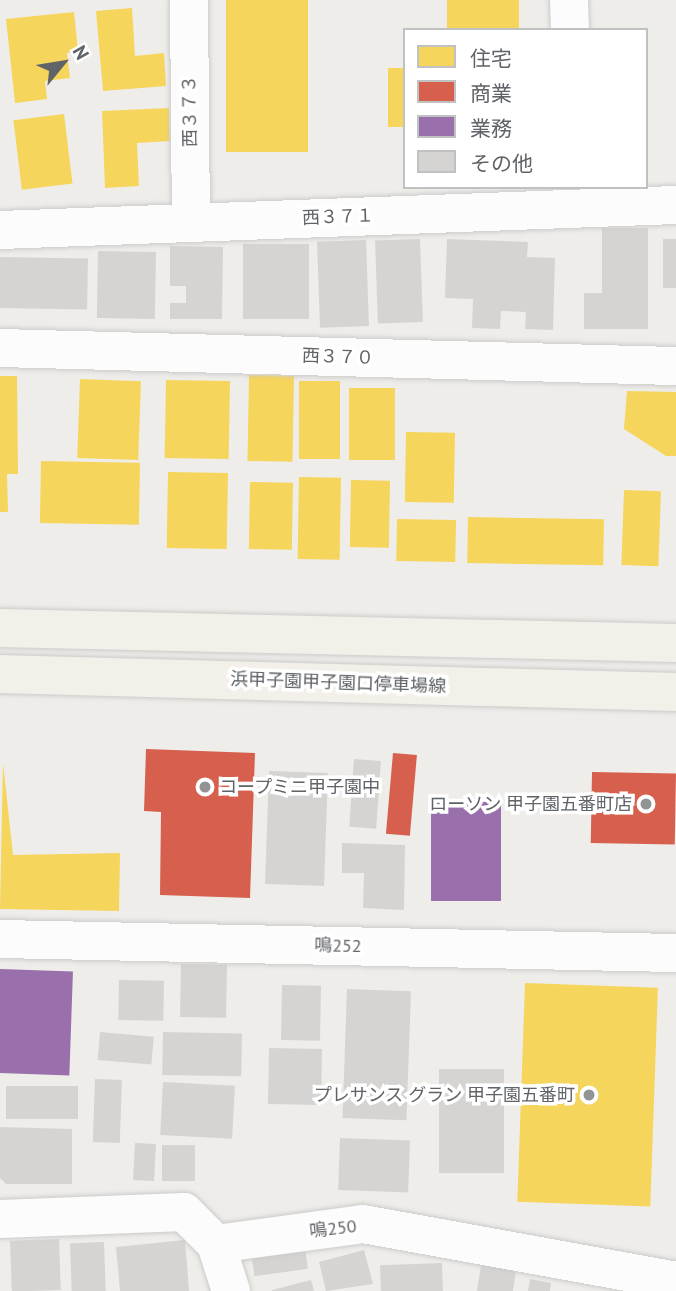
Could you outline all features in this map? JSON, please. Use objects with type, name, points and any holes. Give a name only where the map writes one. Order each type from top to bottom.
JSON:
[{"type":"main road","points":[[0,628],[676,643]]},
{"type":"main road","name":"浜甲子園甲子園口停車場線","points":[[0,674],[676,692]]},
{"type":"street","name":"西３７３","points":[[189,0],[191,222]]},
{"type":"street","points":[[569,0],[570,28]]},
{"type":"street","name":"西３７１","points":[[0,230],[191,222],[580,198],[676,205]]},
{"type":"street","name":"西３７０","points":[[0,348],[676,366]]},
{"type":"street","name":"鳴252","points":[[0,939],[676,953]]},
{"type":"street","points":[[0,1219],[184,1212],[216,1244],[231,1291]]},
{"type":"street","name":"鳴250","points":[[216,1244],[363,1224],[676,1281]]},
{"type":"building: 住宅","points":[[226,0],[308,0],[308,152],[226,152]]},
{"type":"building: 住宅","points":[[447,0],[519,0],[519,28],[447,28]]},
{"type":"building: 住宅","points":[[132,8],[135,56],[164,53],[166,86],[103,91],[96,11]]},
{"type":"building: 住宅","points":[[74,12],[78,51],[67,53],[70,78],[45,81],[47,99],[15,103],[6,19]]},
{"type":"building: 住宅","points":[[388,68],[403,68],[403,127],[388,127]]},
{"type":"building: 住宅","points":[[169,108],[170,141],[137,143],[139,186],[105,188],[102,111]]},
{"type":"building: 住宅","points":[[64,114],[73,183],[22,190],[13,120]]},
{"type":"building: 住宅","points":[[249,375],[294,376],[292,462],[247,461]]},
{"type":"building: 住宅","points":[[0,376],[17,376],[18,474],[7,474],[8,512],[0,512]]},
{"type":"building: 住宅","points":[[80,379],[141,381],[138,460],[77,458]]},
{"type":"building: 住宅","points":[[166,380],[230,381],[229,459],[165,458]]},
{"type":"building: 住宅","points":[[299,381],[340,381],[340,459],[299,459]]},
{"type":"building: 住宅","points":[[349,388],[395,388],[395,460],[349,460]]},
{"type":"building: 住宅","points":[[627,391],[676,392],[676,456],[666,456],[624,429]]},
{"type":"building: 住宅","points":[[406,432],[455,433],[454,503],[405,502]]},
{"type":"building: 住宅","points":[[41,461],[140,463],[139,525],[40,523]]},
{"type":"building: 住宅","points":[[168,472],[228,473],[227,549],[167,548]]},
{"type":"building: 住宅","points":[[299,477],[341,478],[340,560],[298,559]]},
{"type":"building: 住宅","points":[[351,480],[390,481],[389,548],[350,547]]},
{"type":"building: 住宅","points":[[250,482],[293,483],[292,550],[249,549]]},
{"type":"building: 住宅","points":[[624,490],[661,491],[658,566],[621,565]]},
{"type":"building: 住宅","points":[[468,517],[604,519],[603,565],[467,563]]},
{"type":"building: 住宅","points":[[397,519],[456,520],[455,562],[396,561]]},
{"type":"building: 住宅","points":[[3,763],[13,855],[120,853],[119,911],[0,909]]},
{"type":"building: 住宅","name":"プレサンス グラン 甲子園五番町","points":[[525,983],[658,988],[650,1207],[517,1202]]},
{"type":"building: 商業","points":[[146,749],[255,753],[250,898],[160,895],[161,812],[144,811]]},
{"type":"building: 商業","points":[[393,753],[417,755],[410,836],[386,834]]},
{"type":"building: 商業","points":[[592,772],[676,773],[675,844],[591,843]]},
{"type":"building: 業務","points":[[431,802],[501,802],[501,901],[431,901]]},
{"type":"building: 業務","points":[[0,969],[73,972],[69,1075],[0,1073]]},
{"type":"building: その他","points":[[602,228],[648,228],[648,329],[584,329],[584,293],[602,293]]},
{"type":"building: その他","points":[[420,239],[423,322],[378,324],[375,241]]},
{"type":"building: その他","points":[[447,239],[528,242],[527,257],[555,258],[553,330],[525,329],[526,312],[501,311],[500,329],[472,328],[473,299],[445,298]]},
{"type":"building: その他","points":[[663,239],[676,239],[676,288],[663,288]]},
{"type":"building: その他","points":[[366,240],[369,326],[320,328],[317,242]]},
{"type":"building: その他","points":[[243,244],[309,244],[309,319],[243,319]]},
{"type":"building: その他","points":[[170,246],[223,247],[222,319],[170,319],[170,303],[186,303],[186,286],[170,286]]},
{"type":"building: その他","points":[[98,251],[156,252],[155,319],[97,318]]},
{"type":"building: その他","points":[[0,257],[88,259],[87,310],[0,308]]},
{"type":"building: その他","points":[[354,759],[381,761],[376,829],[349,827]]},
{"type":"building: その他","points":[[269,771],[328,773],[324,886],[265,884]]},
{"type":"building: その他","points":[[342,843],[405,845],[404,910],[363,908],[364,873],[342,873]]},
{"type":"building: その他","points":[[181,964],[227,965],[226,1018],[180,1017]]},
{"type":"building: その他","points":[[119,980],[164,981],[163,1021],[118,1020]]},
{"type":"building: その他","points":[[282,985],[321,986],[320,1041],[281,1040]]},
{"type":"building: その他","points":[[347,989],[411,991],[406,1120],[342,1118]]},
{"type":"building: その他","points":[[100,1032],[154,1037],[151,1065],[98,1060]]},
{"type":"building: その他","points":[[163,1032],[242,1033],[241,1076],[162,1075]]},
{"type":"building: その他","points":[[269,1048],[322,1049],[321,1105],[268,1104]]},
{"type":"building: その他","points":[[439,1069],[504,1069],[504,1173],[439,1173]]},
{"type":"building: その他","points":[[95,1079],[122,1080],[120,1143],[93,1142]]},
{"type":"building: その他","points":[[163,1082],[235,1086],[232,1139],[160,1135]]},
{"type":"building: その他","points":[[6,1086],[78,1086],[78,1119],[6,1119]]},
{"type":"building: その他","points":[[0,1127],[72,1129],[72,1184],[6,1184],[0,1178]]},
{"type":"building: その他","points":[[340,1138],[410,1140],[408,1192],[338,1190]]},
{"type":"building: その他","points":[[135,1143],[156,1144],[154,1181],[133,1180]]},
{"type":"building: その他","points":[[162,1145],[195,1145],[195,1181],[162,1181]]},
{"type":"building: その他","points":[[59,1239],[61,1290],[12,1291],[10,1241]]},
{"type":"building: その他","points":[[185,1240],[189,1291],[120,1291],[116,1247]]},
{"type":"building: その他","points":[[104,1242],[106,1291],[72,1291],[70,1243]]},
{"type":"building: その他","points":[[305,1248],[308,1269],[254,1276],[252,1256]]},
{"type":"building: その他","points":[[364,1250],[373,1284],[326,1291],[319,1262]]},
{"type":"building: その他","points":[[442,1263],[443,1291],[381,1291],[380,1265]]},
{"type":"building: その他","points":[[481,1265],[516,1270],[513,1291],[477,1291]]},
{"type":"building: その他","points":[[530,1279],[551,1283],[550,1291],[528,1291]]},
{"type":"building: その他","points":[[311,1280],[314,1291],[272,1291],[272,1290]]},
{"type":"place","name":"コープミニ甲子園中","points":[[205,787]]},
{"type":"place","name":"ローソン 甲子園五番町店","points":[[646,804]]},
{"type":"place","name":"プレサンス グラン 甲子園五番町","points":[[589,1095]]}]
